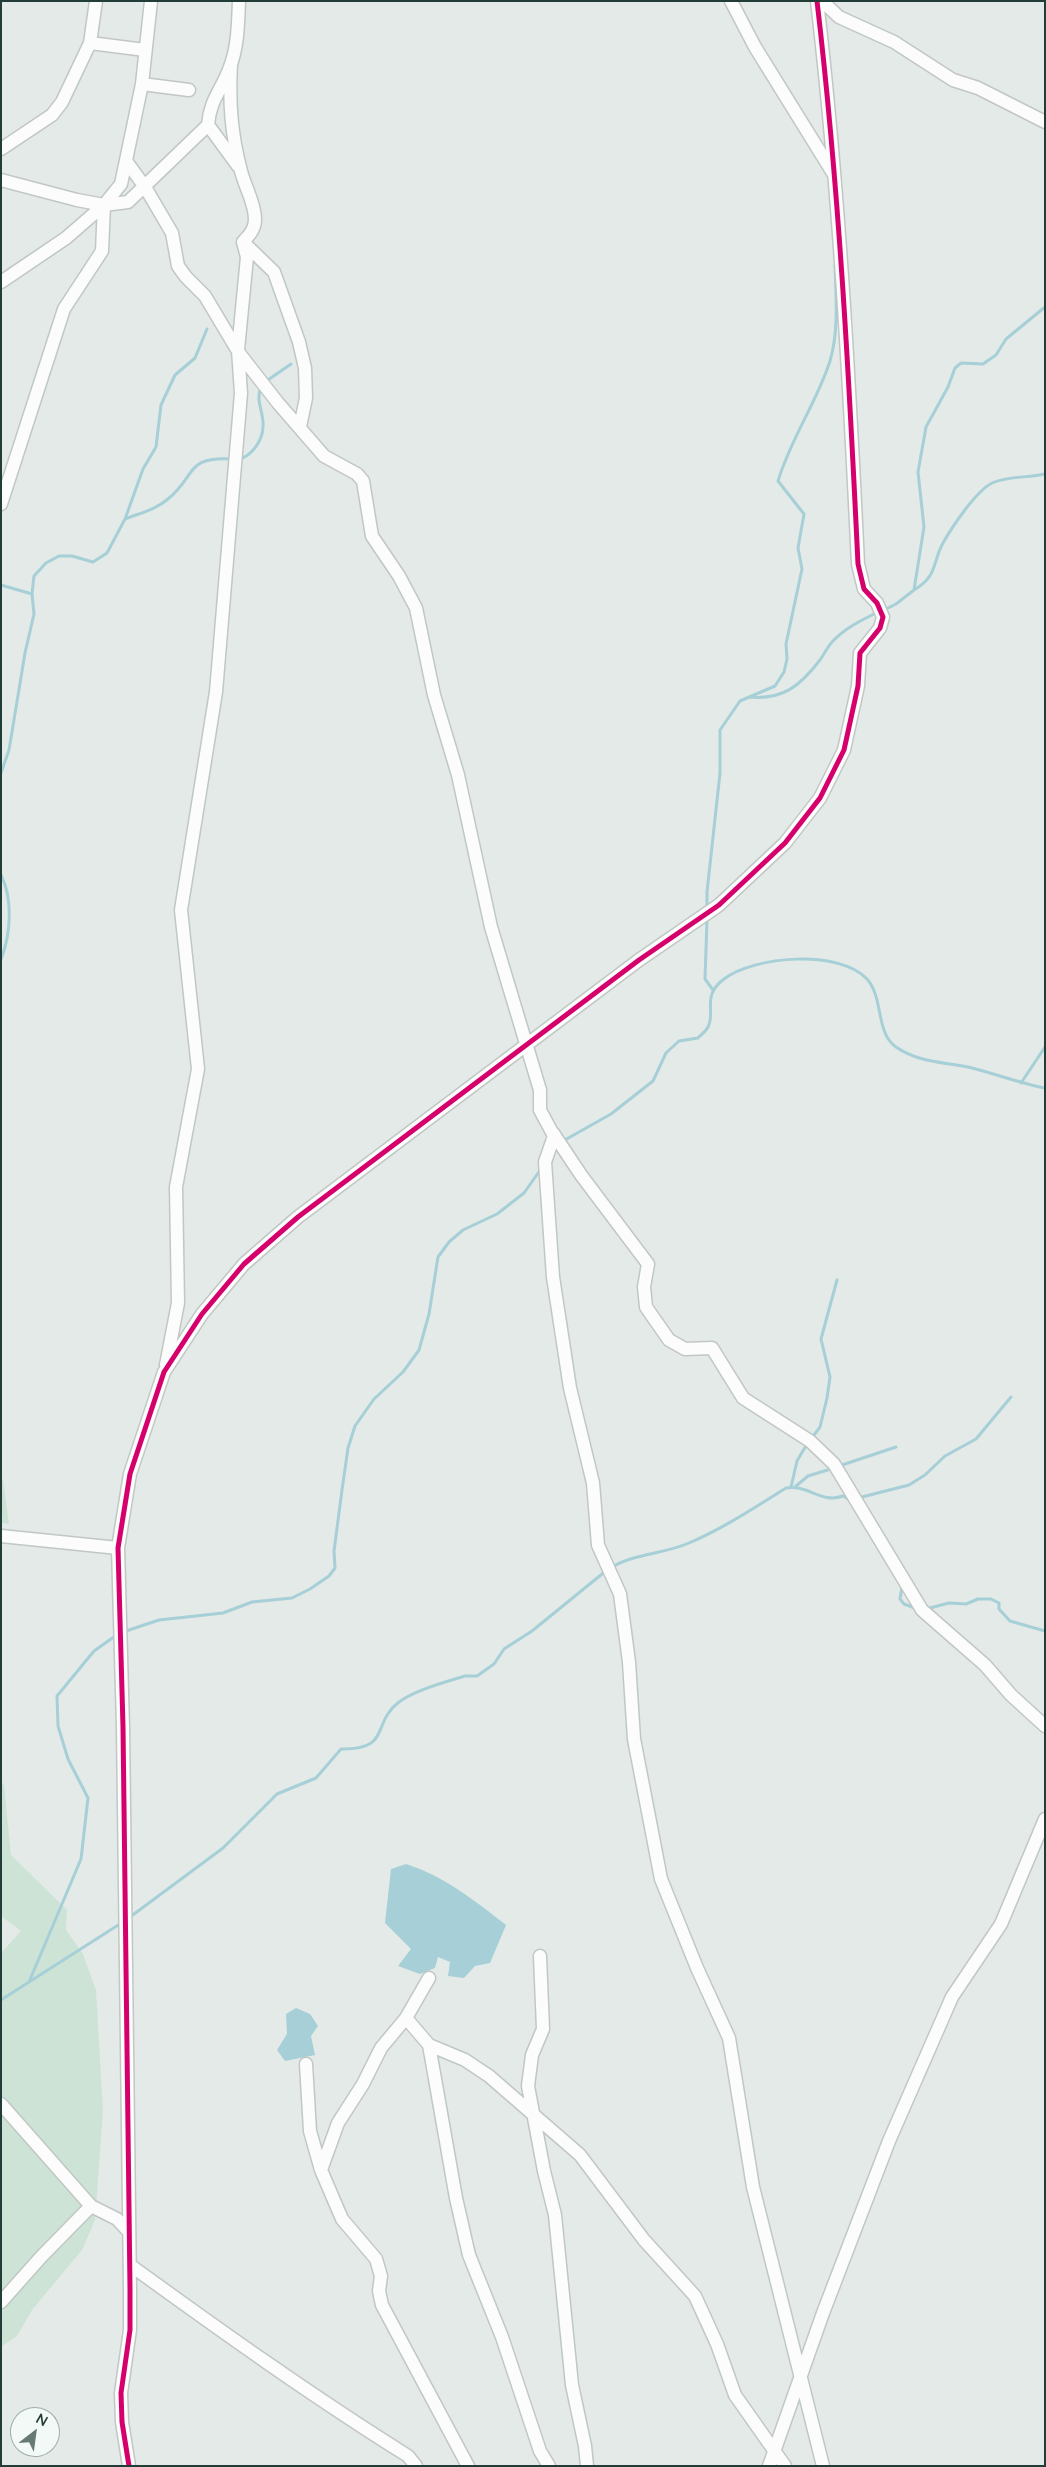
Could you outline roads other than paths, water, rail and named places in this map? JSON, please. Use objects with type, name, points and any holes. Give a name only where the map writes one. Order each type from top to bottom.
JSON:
[{"type":"street","points":[[1,149],[52,116],[62,102],[90,43],[96,1]]},
{"type":"street","points":[[1,282],[66,238],[104,204],[121,184],[142,84],[151,1]]},
{"type":"street","points":[[239,1],[236,47],[231,64],[209,108],[208,125],[241,171]]},
{"type":"street","points":[[731,1],[755,47],[833,174]]},
{"type":"street","points":[[164,1372],[202,1314],[244,1264],[298,1217],[639,960],[719,905],[785,844],[820,798],[844,750],[858,686],[860,653],[880,628],[883,617],[878,603],[864,589],[858,564],[847,333],[817,1]]},
{"type":"street","points":[[822,1],[839,17],[894,42],[953,80],[978,88],[1045,122]]},
{"type":"street","points":[[90,43],[145,50]]},
{"type":"street","points":[[231,64],[229,102],[241,171],[254,208],[255,219],[254,229],[242,242]]},
{"type":"street","points":[[142,84],[188,90]]},
{"type":"street","points":[[1,180],[77,200],[104,204],[128,202],[208,125]]},
{"type":"street","points":[[126,161],[145,187],[172,233],[178,266],[205,296],[239,353],[278,403],[324,456],[357,474],[363,481],[372,536],[399,576],[416,608],[434,695],[458,775],[491,927],[525,1046],[540,1090],[540,1110],[580,1175],[648,1264],[644,1287],[646,1307],[669,1340],[685,1349],[712,1348],[743,1398],[810,1441],[834,1464],[922,1610],[985,1665],[1011,1696],[1045,1726]]},
{"type":"street","points":[[1,504],[64,309],[102,251],[104,204]]},
{"type":"street","points":[[129,2466],[122,2422],[121,2393],[130,2330],[130,2265],[123,1726],[118,1548],[130,1474],[164,1372],[178,1303],[176,1186],[198,1069],[182,910],[216,692],[241,402],[239,353],[247,256],[242,242]]},
{"type":"street","points":[[242,242],[274,272],[299,342],[305,368],[306,398],[300,427]]},
{"type":"street","points":[[553,1133],[554,1136],[545,1162],[553,1277],[570,1388],[593,1483],[598,1544],[620,1594],[629,1662],[634,1738],[661,1879],[697,1968],[729,2038],[753,2187],[784,2302],[801,2380],[816,2432],[823,2466]]},
{"type":"street","points":[[1,1536],[118,1548]]},
{"type":"street","points":[[769,2466],[823,2314],[889,2141],[952,1997],[1001,1924],[1045,1819]]},
{"type":"street","points":[[540,1956],[543,2029],[532,2055],[528,2086],[532,2116],[555,2215],[572,2385],[585,2446],[587,2466]]},
{"type":"street","points":[[321,2170],[338,2123],[363,2084],[380,2048],[406,2018],[429,1978]]},
{"type":"street","points":[[406,2018],[429,2045],[466,2060],[489,2076],[532,2116],[580,2155],[644,2240],[695,2296],[717,2344],[735,2394],[785,2466]]},
{"type":"street","points":[[429,2045],[456,2198],[469,2255],[502,2337],[540,2451],[549,2466]]},
{"type":"street","points":[[306,2064],[310,2131],[321,2170],[342,2219],[376,2259],[381,2276],[379,2290],[382,2305],[468,2466]]},
{"type":"street","points":[[1,2104],[92,2206],[117,2219],[129,2232]]},
{"type":"street","points":[[1,2302],[41,2257],[92,2206]]},
{"type":"street","points":[[130,2265],[258,2358],[334,2410],[408,2456],[416,2466]]},
{"type":"water","points":[[406,1864],[446,1882],[506,1925],[490,1963],[475,1966],[464,1978],[448,1976],[450,1962],[438,1957],[435,1968],[420,1974],[398,1966],[411,1949],[385,1923],[391,1869]]},
{"type":"water","points":[[296,2008],[310,2014],[318,2026],[311,2036],[315,2055],[285,2061],[277,2050],[287,2034],[286,2014]]},
{"type":"waterway","points":[[707,907],[720,773],[720,730],[740,701],[775,686],[784,672],[787,659],[786,644],[802,569],[798,548],[804,514],[778,481],[783,465],[825,376],[830,361],[836,325],[835,265]]},
{"type":"waterway","points":[[884,610],[896,604],[914,590],[924,527],[918,472],[926,427],[948,387],[955,368],[961,363],[983,364],[996,355],[1006,339],[1045,307]]},
{"type":"waterway","points":[[125,519],[143,469],[156,447],[161,405],[175,375],[195,358],[207,329]]},
{"type":"waterway","points":[[265,382],[291,364]]},
{"type":"waterway","points":[[239,459],[248,455],[256,447],[263,431],[259,402],[261,387]]},
{"type":"waterway","points":[[1,773],[9,750],[25,653],[34,614],[32,594],[34,576],[46,563],[59,556],[72,556],[93,562],[107,553],[125,519],[153,509],[163,503],[199,464],[218,459],[233,459]]},
{"type":"waterway","points":[[914,590],[927,580],[947,536],[965,510],[986,487],[1004,479],[1045,474]]},
{"type":"waterway","points":[[1,585],[32,594]]},
{"type":"waterway","points":[[750,697],[772,696],[798,684],[813,669],[829,645],[838,636],[878,612]]},
{"type":"waterway","points":[[1,875],[5,884],[9,906],[9,928],[1,959]]},
{"type":"waterway","points":[[707,919],[705,979],[713,990]]},
{"type":"waterway","points":[[563,1141],[611,1114],[653,1081],[666,1053],[679,1041],[698,1038],[703,1033],[710,1021],[710,1004],[713,992],[724,979],[738,971],[775,961],[817,960],[837,963],[854,969],[867,979],[872,987],[876,996],[882,1024],[889,1041],[905,1052],[923,1059],[972,1068],[1045,1088]]},
{"type":"waterway","points":[[1021,1083],[1045,1047]]},
{"type":"waterway","points":[[123,1632],[159,1620],[223,1613],[252,1602],[292,1598],[329,1576],[335,1568],[334,1551],[342,1490],[348,1448],[355,1426],[374,1399],[403,1372],[419,1350],[429,1314],[438,1257],[449,1242],[463,1230],[497,1214],[524,1193],[541,1169]]},
{"type":"waterway","points":[[811,1439],[820,1427],[827,1398],[830,1377],[821,1339],[837,1280]]},
{"type":"waterway","points":[[858,1498],[909,1485],[925,1475],[945,1456],[976,1439],[1011,1397]]},
{"type":"waterway","points":[[791,1487],[797,1461],[807,1444]]},
{"type":"waterway","points":[[839,1466],[896,1447]]},
{"type":"waterway","points":[[796,1486],[808,1476],[834,1468]]},
{"type":"waterway","points":[[612,1567],[631,1559],[679,1547],[702,1537],[786,1488],[801,1489],[828,1498],[843,1496],[850,1500]]},
{"type":"waterway","points":[[130,1917],[223,1848],[277,1794],[316,1778],[341,1749],[368,1745],[379,1734],[385,1718],[399,1702],[422,1690],[465,1676],[477,1676],[494,1664],[504,1649],[532,1631],[607,1570]]},
{"type":"waterway","points":[[902,1587],[900,1599],[904,1604],[915,1608]]},
{"type":"waterway","points":[[926,1609],[949,1603],[966,1604],[978,1599],[991,1599],[999,1603],[999,1609],[1010,1621],[1045,1631]]},
{"type":"waterway","points":[[1,2000],[29,1982],[81,1859],[88,1798],[68,1759],[58,1726],[57,1696],[94,1651],[118,1634]]},
{"type":"waterway","points":[[29,1982],[123,1922]]}]
